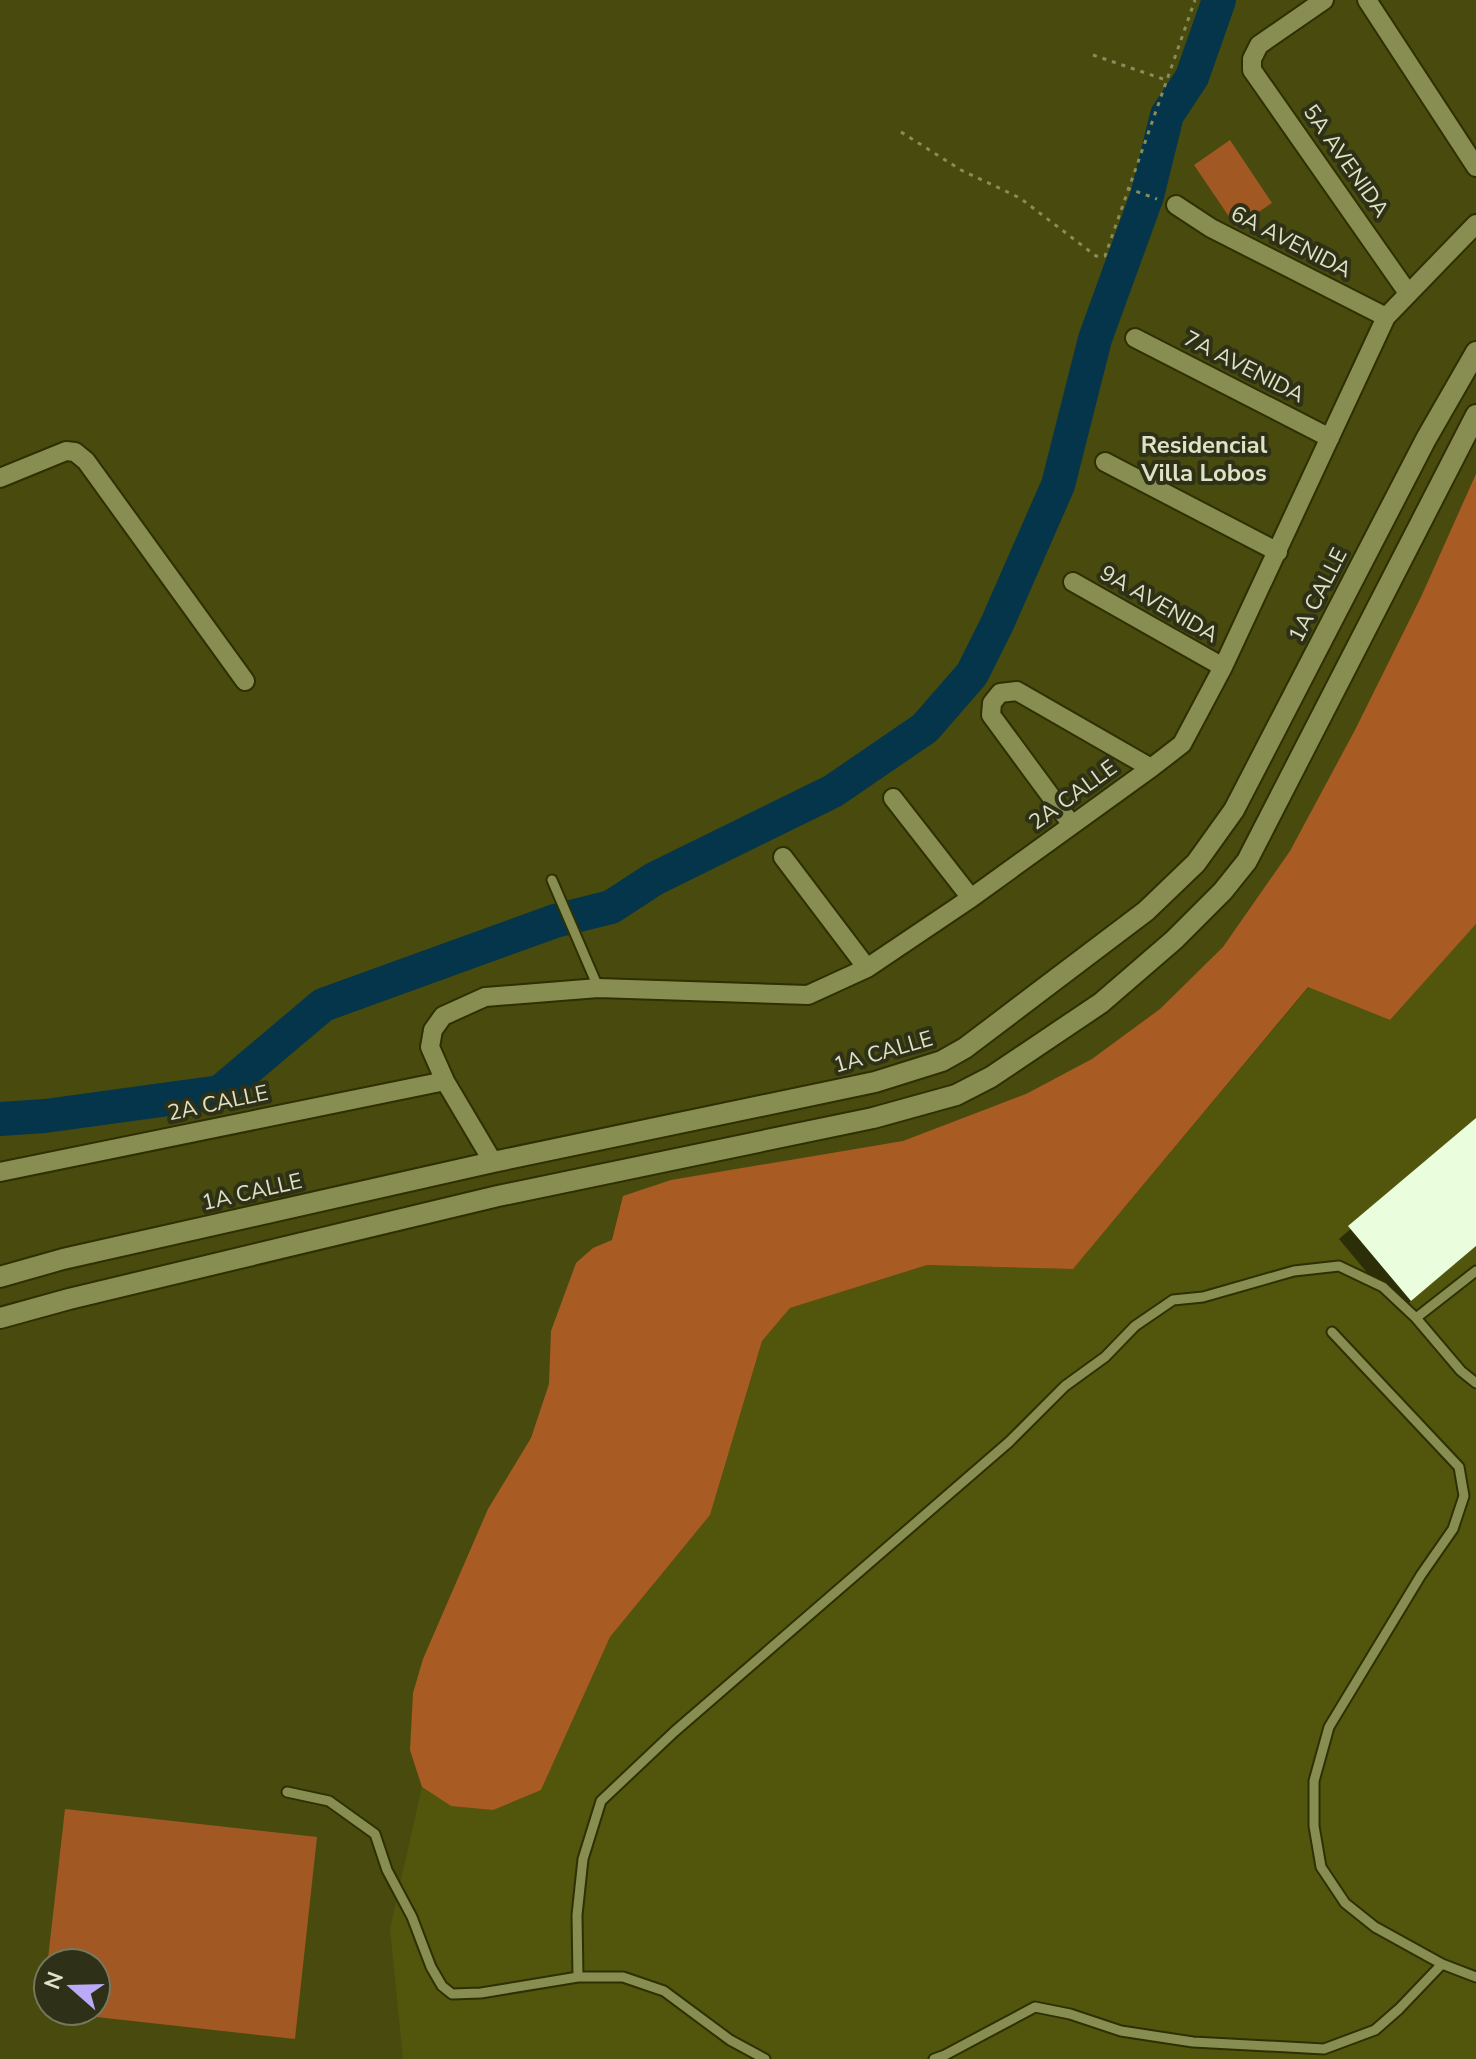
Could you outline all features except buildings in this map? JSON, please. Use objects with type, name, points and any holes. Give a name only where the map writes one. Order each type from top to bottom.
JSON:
[{"type":"main road","name":"1A CALLE","points":[[0,1277],[79,1256],[493,1162],[875,1082],[942,1061],[965,1048],[1146,911],[1196,863],[1234,810],[1426,439],[1476,352]]},
{"type":"main road","points":[[0,1318],[498,1196],[887,1115],[956,1095],[991,1077],[1101,1003],[1174,940],[1223,891],[1247,861],[1476,415]]},
{"type":"street","name":"5A AVENIDA","points":[[1324,0],[1259,45],[1253,54],[1252,70],[1408,293]]},
{"type":"street","points":[[1367,0],[1476,167]]},
{"type":"street","name":"6A AVENIDA","points":[[1169,203],[1211,228],[1386,317]]},
{"type":"street","name":"2A CALLE","points":[[0,1172],[445,1081],[430,1047],[433,1030],[450,1011],[485,997],[598,988],[808,995],[867,968],[971,898],[1182,744],[1278,552],[1386,317],[1476,224]]},
{"type":"street","name":"7A AVENIDA","points":[[1135,338],[1330,438]]},
{"type":"street","points":[[0,478],[66,451],[75,452],[86,461],[245,681]]},
{"type":"street","points":[[1105,462],[1278,552]]},
{"type":"street","name":"9A AVENIDA","points":[[1073,582],[1223,667]]},
{"type":"street","points":[[1072,825],[991,715],[990,707],[997,695],[1004,691],[1017,691],[1151,768]]},
{"type":"street","points":[[893,798],[971,898]]},
{"type":"street","points":[[783,857],[867,968]]},
{"type":"street","points":[[445,1081],[493,1162]]},
{"type":"lane","points":[[552,880],[598,988]]},
{"type":"lane","points":[[578,1977],[577,1915],[583,1859],[601,1801],[674,1732],[1009,1442],[1065,1386],[1105,1357],[1135,1326],[1173,1300],[1203,1297],[1294,1271],[1339,1266],[1383,1287],[1416,1318],[1461,1371],[1476,1383]]},
{"type":"lane","points":[[1416,1318],[1476,1271]]},
{"type":"lane","points":[[1332,1332],[1459,1467],[1464,1496],[1453,1529],[1421,1575],[1329,1727],[1314,1781],[1316,1840],[1321,1867],[1345,1903],[1375,1927],[1442,1964],[1476,1977]]},
{"type":"lane","points":[[287,1792],[329,1801],[375,1834],[387,1870],[412,1917],[431,1967],[442,1986],[452,1994],[481,1993],[578,1977],[623,1977],[664,1991],[730,2040],[765,2059]]},
{"type":"lane","points":[[934,2059],[1035,2007],[1070,2014],[1121,2031],[1193,2042],[1324,2049],[1375,2030],[1442,1964]]},
{"type":"path","points":[[901,132],[961,170],[1020,198],[1096,256],[1105,256],[1195,0]]},
{"type":"path","points":[[1093,55],[1166,80]]},
{"type":"path","points":[[1127,188],[1169,203]]},
{"type":"shaded area","points":[[1230,140],[1272,203],[1236,227],[1194,165]]},
{"type":"shaded area","points":[[1476,474],[1476,924],[1390,1020],[1308,987],[1073,1269],[927,1265],[790,1308],[762,1341],[710,1515],[610,1637],[541,1790],[493,1810],[451,1806],[422,1787],[410,1750],[413,1693],[423,1659],[488,1509],[531,1438],[549,1384],[551,1331],[576,1263],[593,1248],[612,1240],[623,1196],[671,1180],[903,1141],[1026,1094],[1092,1059],[1160,1009],[1223,947],[1290,851],[1421,597]]},
{"type":"shaded area","points":[[1476,924],[1476,2059],[403,2059],[390,1929],[422,1787],[451,1806],[541,1790],[610,1637],[710,1515],[762,1341],[790,1308],[927,1265],[1073,1269],[1309,987],[1390,1020]]},
{"type":"shaded area","points":[[65,1809],[317,1837],[295,2039],[112,2019],[112,1947],[49,1947]]},
{"type":"waterway","points":[[0,1119],[45,1116],[220,1092],[323,1005],[555,921],[611,907],[654,879],[833,791],[925,728],[972,674],[1058,485],[1095,339],[1147,196],[1167,115],[1192,77],[1219,0]]},
{"type":"district","name":"Residencial Villa Lobos","points":[[1204,459]]}]
